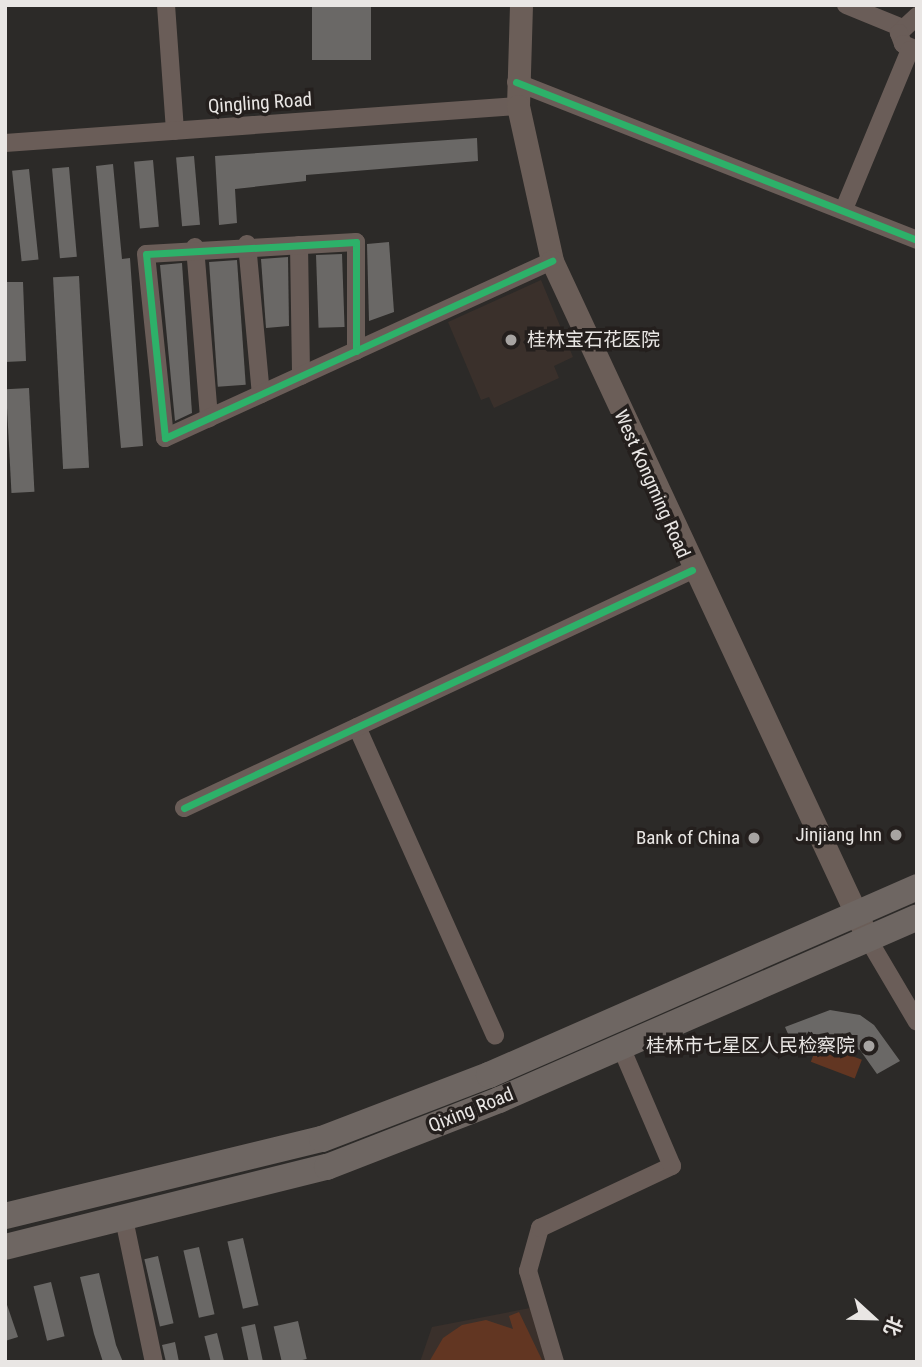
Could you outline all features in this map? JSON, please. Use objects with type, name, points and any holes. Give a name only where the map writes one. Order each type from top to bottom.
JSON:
[{"type":"highway","name":"Qixing Road","points":[[6,1213],[322,1139],[489,1075],[917,887]]},
{"type":"highway","name":"Qixing Road","points":[[9,1246],[327,1167],[621,1047],[917,917]]},
{"type":"main road","name":"West Kongming Road","points":[[521,5],[516,82],[518,106],[552,261],[692,570],[868,939]]},
{"type":"main road","points":[[6,1213],[9,1246]]},
{"type":"street","points":[[166,5],[175,131]]},
{"type":"street","points":[[846,5],[900,27]]},
{"type":"street","points":[[900,27],[917,16]]},
{"type":"street","points":[[844,209],[913,50],[900,38],[900,27]]},
{"type":"street","points":[[516,82],[917,240]]},
{"type":"street","name":"Qingling Road","points":[[5,143],[518,106]]},
{"type":"street","points":[[356,351],[356,242],[247,244],[195,247],[146,254],[165,438],[356,351],[552,261]]},
{"type":"street","points":[[247,244],[261,394]]},
{"type":"street","points":[[299,245],[301,376]]},
{"type":"street","points":[[195,247],[209,418]]},
{"type":"street","points":[[184,808],[692,570]]},
{"type":"street","points":[[356,727],[495,1035]]},
{"type":"street","points":[[868,939],[917,1022]]},
{"type":"street","points":[[555,1362],[528,1271],[540,1228],[672,1166],[621,1047]]},
{"type":"street","points":[[124,1219],[154,1362]]},
{"type":"shaded area","name":"桂林宝石花医院","points":[[541,280],[573,357],[554,366],[559,378],[494,408],[489,397],[481,400],[448,322]]},
{"type":"shaded area","points":[[818,1043],[862,1060],[855,1079],[811,1062]]},
{"type":"shaded area","points":[[530,1308],[552,1362],[420,1362],[432,1327]]},
{"type":"shaded area","points":[[519,1312],[543,1362],[429,1362],[443,1338],[462,1325],[486,1320],[513,1329],[509,1316]]},
{"type":"building","points":[[312,5],[371,5],[371,60],[312,60]]},
{"type":"building","points":[[477,138],[478,161],[306,175],[306,181],[235,189],[237,223],[219,225],[215,156]]},
{"type":"building","points":[[194,156],[200,225],[182,226],[176,158]]},
{"type":"building","points":[[153,160],[159,227],[140,228],[134,162]]},
{"type":"building","points":[[113,164],[122,259],[130,258],[143,446],[121,448],[96,166]]},
{"type":"building","points":[[69,167],[77,257],[60,258],[52,168]]},
{"type":"building","points":[[29,169],[39,260],[22,261],[12,171]]},
{"type":"building","points":[[389,242],[394,312],[369,321],[367,244]]},
{"type":"building","points":[[342,254],[345,327],[319,328],[316,255]]},
{"type":"building","points":[[288,257],[289,326],[266,328],[261,259]]},
{"type":"building","points":[[237,260],[246,385],[218,387],[209,262]]},
{"type":"building","points":[[182,263],[192,413],[175,421],[160,265]]},
{"type":"building","points":[[79,276],[89,468],[63,469],[53,277]]},
{"type":"building","points":[[5,282],[23,282],[26,361],[5,362]]},
{"type":"building","points":[[29,388],[34,492],[11,493],[6,389]]},
{"type":"building","name":"桂林市七星区人民检察院","points":[[830,1010],[860,1015],[874,1025],[900,1061],[877,1074],[860,1050],[825,1037],[795,1050],[785,1027]]},
{"type":"building","points":[[243,1238],[259,1305],[243,1309],[227,1242]]},
{"type":"building","points":[[199,1247],[215,1314],[199,1318],[183,1251]]},
{"type":"building","points":[[158,1256],[174,1323],[160,1326],[144,1259]]},
{"type":"building","points":[[99,1273],[116,1345],[123,1362],[103,1362],[94,1334],[80,1277]]},
{"type":"building","points":[[51,1282],[65,1336],[47,1341],[34,1286]]},
{"type":"building","points":[[5,1299],[18,1337],[5,1341]]},
{"type":"building","points":[[298,1321],[307,1359],[282,1362],[274,1327]]},
{"type":"building","points":[[255,1324],[263,1362],[249,1362],[241,1327]]},
{"type":"building","points":[[217,1333],[224,1362],[211,1362],[204,1336]]},
{"type":"building","points":[[175,1342],[179,1362],[166,1362],[162,1345]]},
{"type":"cycle path","points":[[516,82],[917,240]]},
{"type":"cycle path","points":[[356,351],[356,242],[146,254],[165,438],[552,261]]},
{"type":"cycle path","points":[[184,808],[692,570]]},
{"type":"place","name":"桂林宝石花医院","points":[[511,340]]},
{"type":"place","name":"Jinjiang Inn","points":[[896,835]]},
{"type":"place","name":"Bank of China","points":[[754,838]]},
{"type":"place","name":"桂林市七星区人民检察院","points":[[869,1046]]}]
